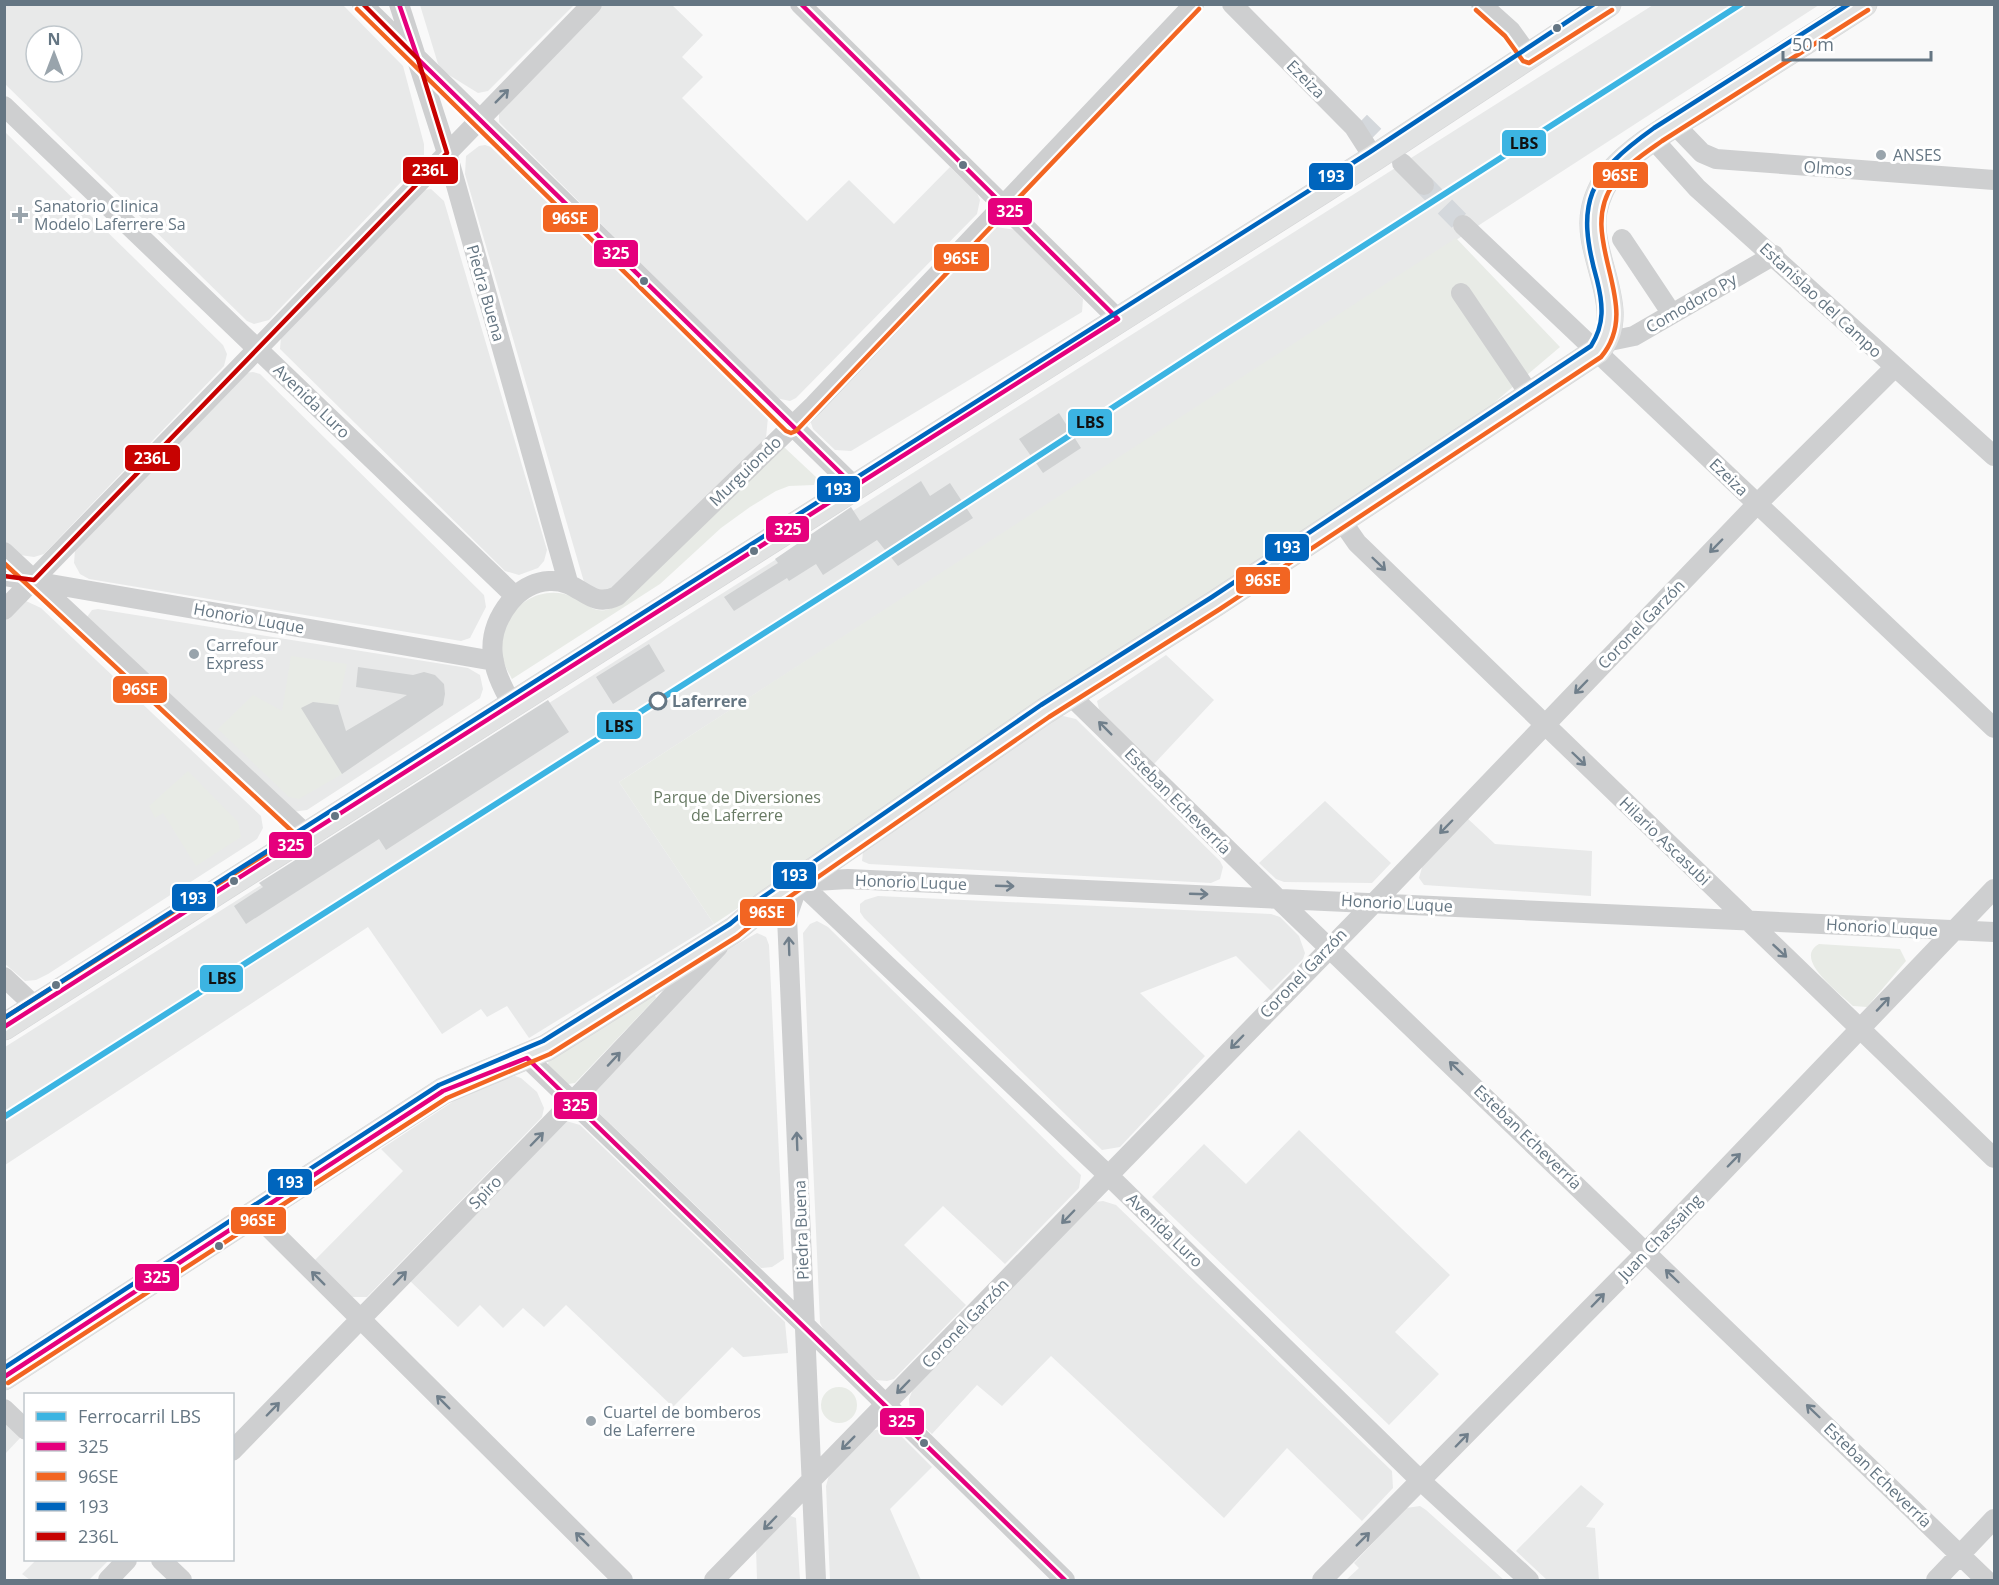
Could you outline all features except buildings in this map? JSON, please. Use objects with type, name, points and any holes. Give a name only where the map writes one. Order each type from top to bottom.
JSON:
[{"type":"main road","points":[[4,1027],[1374,158],[1608,4]]},
{"type":"main road","points":[[1601,347],[1608,302],[1606,284],[1593,242],[1594,209],[1610,175],[1675,124],[1864,4]]},
{"type":"main road","name":"Comodoro Py","points":[[4,1377],[443,1091],[463,1081],[527,1058],[734,930],[764,905],[841,851],[1070,695],[1341,520],[1601,347]]},
{"type":"street","points":[[362,4],[856,488]]},
{"type":"street","name":"Piedra Buena","points":[[399,4],[447,153],[568,582]]},
{"type":"street","points":[[4,610],[258,351],[592,4]]},
{"type":"street","points":[[800,4],[1118,319]]},
{"type":"street","name":"Murguiondo","points":[[568,582],[590,598],[608,600],[617,596],[791,426],[1194,4]]},
{"type":"street","name":"Ezeiza","points":[[1232,4],[1354,128],[1374,158]]},
{"type":"street","name":"Ezeiza","points":[[1245,4],[1360,122]]},
{"type":"street","points":[[1481,4],[1511,31],[1529,56]]},
{"type":"street","name":"Avenida Luro","points":[[4,106],[515,596]]},
{"type":"street","name":"Olmos","points":[[1675,124],[1702,153],[1716,159],[1995,180]]},
{"type":"street","name":"Estanislao del Campo","points":[[1653,139],[1696,188],[1774,255],[1894,368],[1995,456]]},
{"type":"street","points":[[1402,163],[1424,185]]},
{"type":"street","name":"Ezeiza","points":[[1463,225],[1601,347],[1757,504],[1995,728]]},
{"type":"street","points":[[1622,239],[1672,314]]},
{"type":"street","name":"Comodoro Py","points":[[1601,347],[1634,336],[1774,255]]},
{"type":"street","points":[[1461,293],[1530,395]]},
{"type":"street","name":"Coronel Garzón","points":[[714,1581],[1329,946],[1374,903],[1757,504],[1894,368]]},
{"type":"street","name":"Hilario Ascasubi","points":[[1341,520],[1358,543],[1544,726],[1862,1027],[1995,1158]]},
{"type":"street","points":[[4,552],[308,836]]},
{"type":"street","name":"Honorio Luque","points":[[4,576],[494,660]]},
{"type":"street","points":[[512,704],[501,685],[494,660],[494,629],[515,596],[531,585],[548,581],[568,582]]},
{"type":"street","name":"Esteban Echeverría","points":[[1070,695],[1276,897],[1961,1554],[1986,1581]]},
{"type":"street","name":"Honorio Luque","points":[[799,882],[848,879],[1995,932]]},
{"type":"street","name":"Piedra Buena","points":[[799,882],[787,917],[816,1581]]},
{"type":"street","name":"Avenida Luro","points":[[799,882],[1108,1175],[1421,1481],[1529,1581]]},
{"type":"street","name":"Juan Chassaing","points":[[1322,1581],[1647,1251],[1953,930],[1995,889]]},
{"type":"street","name":"Spiro","points":[[234,1449],[573,1101],[734,930]]},
{"type":"street","points":[[4,976],[37,1008]]},
{"type":"street","points":[[527,1058],[805,1325],[1065,1581]]},
{"type":"street","points":[[255,1215],[623,1581]]},
{"type":"street","points":[[4,1410],[24,1428]]},
{"type":"street","points":[[1936,1581],[1995,1519]]},
{"type":"street","points":[[108,1581],[127,1561]]},
{"type":"street","points":[[162,1561],[182,1581]]},
{"type":"shaded area","points":[[4,5],[343,5],[403,66],[424,144],[424,158],[269,320],[254,324],[247,321],[5,84]]},
{"type":"shaded area","points":[[420,5],[574,5],[488,91],[478,93],[444,72],[438,64]]},
{"type":"shaded area","points":[[601,5],[672,5],[703,35],[682,57],[703,77],[682,98],[807,221],[849,180],[894,224],[950,167],[977,193],[980,200],[977,214],[796,398],[790,401],[776,398],[499,122],[499,108]]},
{"type":"shaded area","points":[[1653,5],[1819,5],[619,782],[714,924],[529,1038],[507,1006],[487,1017],[481,1009],[442,1034],[368,927],[5,1165],[5,1047]]},
{"type":"shaded area","points":[[4,131],[223,345],[227,354],[224,366],[44,554],[34,557],[20,555],[5,543]]},
{"type":"shaded area","points":[[479,146],[491,147],[768,417],[766,438],[609,594],[604,595],[584,582],[465,174],[466,156]]},
{"type":"shaded area","points":[[431,189],[444,201],[547,550],[544,561],[538,568],[519,575],[505,571],[280,349],[281,337],[420,191]]},
{"type":"shaded area","points":[[996,227],[1016,230],[1083,299],[1082,312],[851,451],[835,450],[813,429],[810,420],[991,229]]},
{"type":"shaded area","points":[[245,373],[260,374],[484,595],[486,607],[470,638],[461,641],[89,579],[80,574],[74,563],[75,550]]},
{"type":"shaded area","points":[[26,601],[41,608],[261,816],[263,828],[257,839],[48,974],[36,980],[25,981],[5,964],[5,619]]},
{"type":"shaded area","points":[[98,609],[468,668],[480,675],[483,689],[480,698],[307,810],[292,812],[87,617],[92,610]]},
{"type":"shaded area","points":[[1166,655],[1214,700],[1154,764],[1100,713],[1097,701]]},
{"type":"shaded area","points":[[1057,717],[1076,719],[1220,861],[1223,867],[1220,879],[1211,883],[869,864],[862,861],[863,852]]},
{"type":"shaded area","points":[[1325,801],[1391,863],[1372,883],[1284,882],[1276,879],[1259,863]]},
{"type":"shaded area","points":[[1467,818],[1495,844],[1592,851],[1591,896],[1424,885],[1419,878],[1423,864]]},
{"type":"shaded area","points":[[878,896],[1271,914],[1280,917],[1299,936],[1305,953],[1303,959],[1271,991],[1236,956],[1140,993],[1205,1056],[1120,1147],[1102,1150],[864,918],[860,912],[860,904]]},
{"type":"shaded area","points":[[817,921],[828,927],[1081,1175],[1079,1188],[1005,1264],[943,1206],[904,1245],[966,1305],[894,1379],[887,1381],[876,1380],[827,1336],[820,1323],[803,933],[810,924]]},
{"type":"shaded area","points":[[757,933],[766,937],[769,945],[784,1259],[772,1267],[761,1268],[598,1112],[592,1102],[595,1088],[729,949]]},
{"type":"shaded area","points":[[515,1076],[521,1078],[537,1092],[544,1108],[542,1117],[367,1297],[351,1297],[315,1260],[403,1171],[381,1149],[472,1089]]},
{"type":"shaded area","points":[[566,1121],[580,1125],[785,1322],[788,1353],[743,1357],[732,1347],[673,1407],[566,1305],[544,1327],[523,1308],[503,1328],[480,1305],[458,1327],[408,1279]]},
{"type":"shaded area","points":[[1299,1130],[1450,1275],[1395,1332],[1439,1374],[1389,1425],[1152,1197],[1204,1144],[1246,1184]]},
{"type":"shaded area","points":[[1103,1201],[1116,1205],[1392,1471],[1393,1488],[1362,1521],[1287,1448],[1224,1518],[1051,1356],[1002,1406],[977,1385],[932,1434],[910,1413],[909,1399],[913,1389],[1095,1202]]},
{"type":"shaded area","points":[[4,1421],[21,1437],[5,1454],[4,1454]]},
{"type":"shaded area","points":[[875,1430],[889,1430],[898,1433],[932,1467],[890,1509],[921,1580],[830,1580],[826,1486],[829,1475],[865,1434]]},
{"type":"shaded area","points":[[1581,1485],[1604,1504],[1586,1527],[1595,1528],[1599,1580],[1547,1580],[1516,1551]]},
{"type":"shaded area","points":[[1420,1506],[1504,1580],[1346,1580],[1359,1568],[1354,1563],[1406,1508]]},
{"type":"shaded area","points":[[788,1515],[796,1518],[800,1580],[757,1580],[756,1547]]},
{"type":"shaded area","points":[[35,1561],[108,1561],[89,1580],[30,1580],[22,1574]]},
{"type":"green space","name":"Parque de Diversiones de Laferrere","points":[[1456,238],[1560,347],[1482,413],[714,924],[619,782]]},
{"type":"green space","points":[[781,447],[785,448],[816,477],[814,485],[789,486],[750,507],[721,528],[660,584],[512,679],[505,666],[501,647],[506,626],[517,608],[533,597],[553,593],[574,597],[598,610],[612,608],[620,603]]},
{"type":"green space","points":[[291,656],[347,664],[338,705],[313,702],[342,774],[299,799],[289,797],[218,729],[253,695],[282,711]]},
{"type":"green space","points":[[188,771],[238,822],[241,837],[196,866],[163,813],[155,818],[149,806]]},
{"type":"green space","points":[[1819,944],[1900,949],[1906,961],[1867,1007],[1853,1006],[1829,985],[1814,967],[1811,958],[1812,950]]},
{"type":"green space","points":[[655,995],[656,998],[575,1083],[568,1084],[547,1068],[549,1060]]},
{"type":"green space","points":[[839,1387],[852,1392],[857,1405],[852,1418],[839,1423],[826,1418],[821,1405],[826,1392]]},
{"type":"tunnel","points":[[1360,122],[1397,158]]},
{"type":"tunnel","points":[[1424,185],[1463,225]]},
{"type":"rail line","name":"LBS","points":[[4,1117],[854,576],[1218,339],[1741,4]]},
{"type":"transit line","name":"236L","points":[[4,576],[34,580],[447,153],[418,59],[363,4]]},
{"type":"transit line","name":"325","points":[[399,4],[418,59],[856,488]]},
{"type":"transit line","name":"325","points":[[4,1027],[1118,319],[801,4]]},
{"type":"transit line","name":"193","points":[[4,1018],[1370,152],[1594,4]]},
{"type":"transit line","name":"193","points":[[4,1368],[439,1085],[543,1041],[730,924],[760,899],[1041,705],[1212,597],[1591,346],[1599,330],[1602,314],[1599,289],[1590,253],[1587,230],[1588,210],[1592,192],[1601,176],[1614,161],[1654,128],[1849,4]]},
{"type":"transit line","name":"96SE","points":[[357,9],[786,431],[791,433],[796,431],[1199,9]]},
{"type":"transit line","name":"96SE","points":[[1476,10],[1505,36],[1523,61],[1529,63],[1612,10]]},
{"type":"transit line","name":"96SE","points":[[8,1383],[447,1098],[550,1054],[738,936],[769,911],[1049,717],[1220,609],[1601,357],[1613,337],[1616,315],[1601,226],[1604,204],[1614,183],[1636,160],[1662,141],[1868,10]]},
{"type":"transit line","name":"96SE","points":[[4,563],[296,835],[4,1018]]},
{"type":"transit line","name":"325","points":[[4,1377],[443,1091],[527,1058],[1065,1580]]},
{"type":"place","name":"ANSES","points":[[1881,155]]},
{"type":"place","name":"Sanatorio Clinica Modelo Laferrere Sa","points":[[20,215]]},
{"type":"place","name":"Carrefour Express","points":[[194,654]]},
{"type":"place","name":"Laferrere","points":[[658,701]]},
{"type":"place","name":"Cuartel de bomberos de Laferrere","points":[[591,1421]]}]
